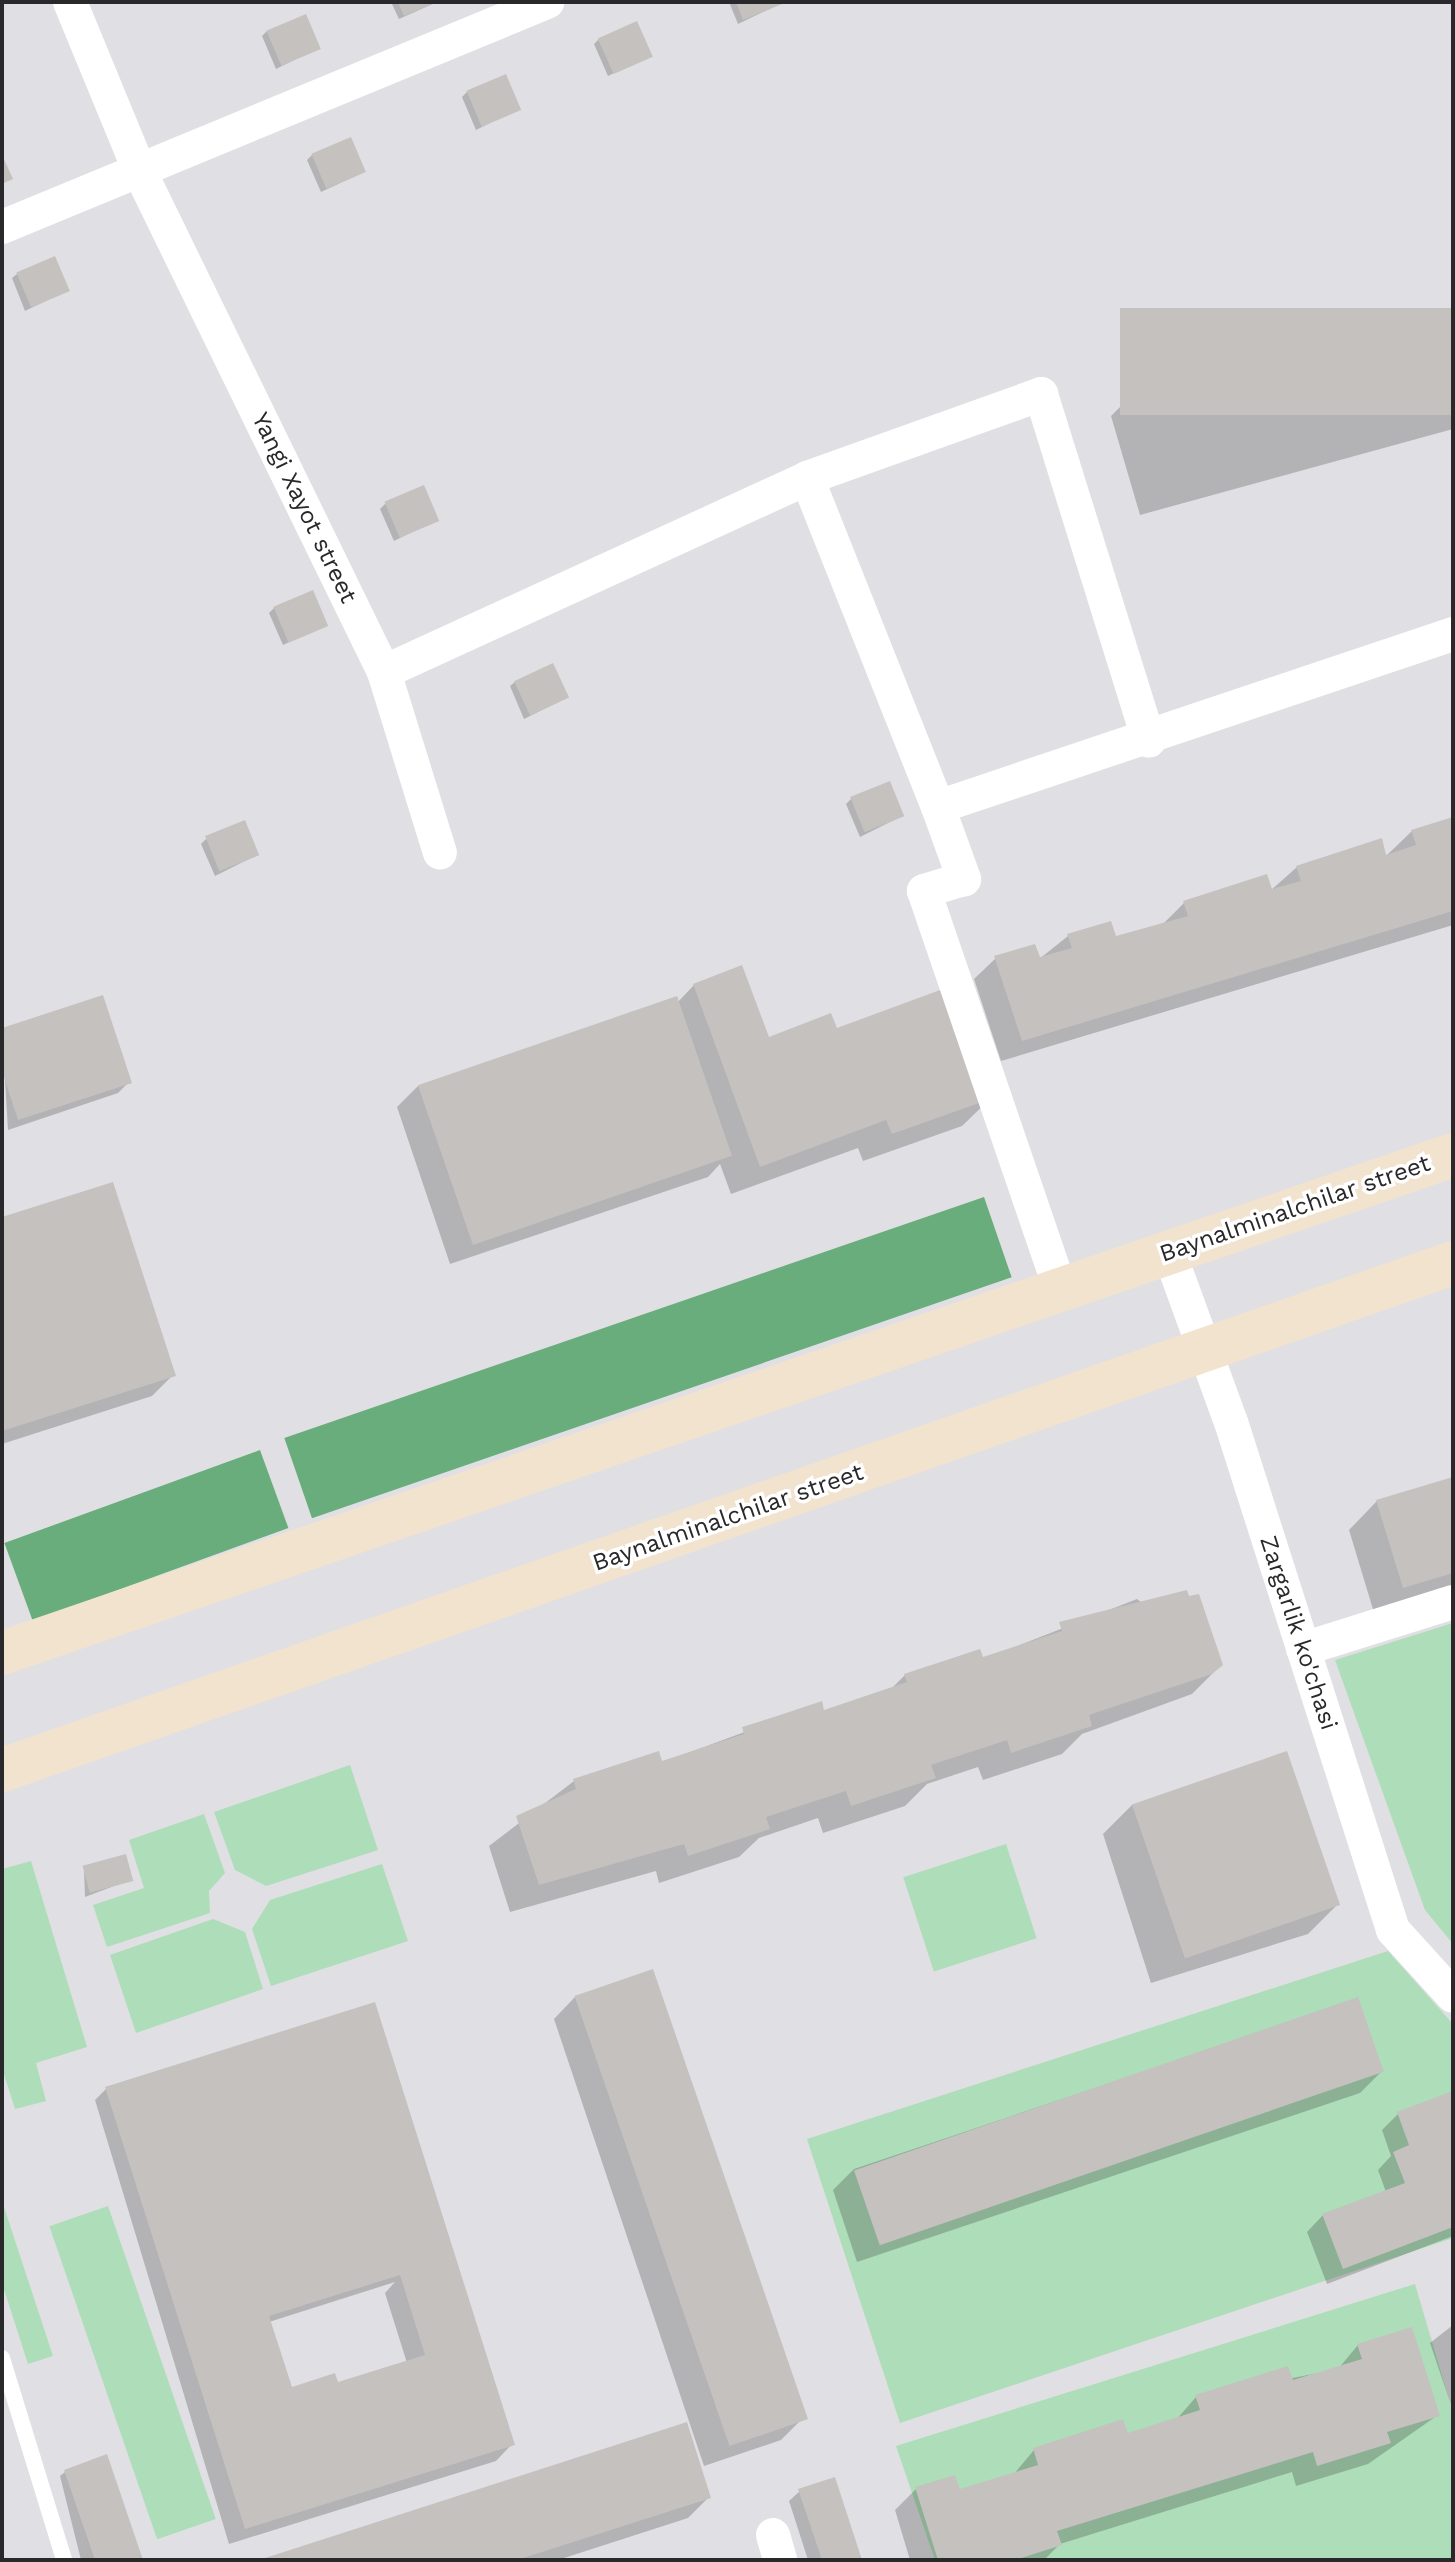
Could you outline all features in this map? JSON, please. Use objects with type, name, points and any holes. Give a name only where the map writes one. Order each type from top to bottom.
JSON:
[{"type":"main road","name":"Baynalminalchilar street","points":[[2,1653],[1453,1155]]},
{"type":"main road","name":"Baynalminalchilar street","points":[[2,1770],[1453,1263]]},
{"type":"street","name":"Yangi Xayot street","points":[[70,2],[141,174],[384,672],[440,853]]},
{"type":"street","points":[[2,227],[141,174],[547,2]]},
{"type":"street","points":[[384,672],[807,478],[1041,394],[1149,741]]},
{"type":"street","points":[[807,478],[964,879],[924,891],[1060,1289]]},
{"type":"street","points":[[938,807],[1149,741],[1453,634]]},
{"type":"street","name":"Zargarlik ko'chasi","points":[[1169,1252],[1205,1349],[1393,1930],[1453,1996]]},
{"type":"street","points":[[1303,1649],[1453,1602]]},
{"type":"lane","points":[[2,2358],[64,2560]]},
{"type":"green space","points":[[984,1197],[1012,1277],[312,1518],[284,1438]]},
{"type":"green space","points":[[260,1450],[288,1528],[33,1621],[4,1543]]},
{"type":"green space","points":[[1453,1623],[1453,1944],[1425,1910],[1335,1660]]},
{"type":"green space","points":[[350,1765],[378,1850],[266,1886],[235,1870],[214,1812]]},
{"type":"green space","points":[[204,1814],[225,1873],[209,1891],[210,1913],[107,1947],[93,1905],[144,1888],[129,1840]]},
{"type":"green space","points":[[1006,1844],[1037,1938],[934,1972],[903,1877]]},
{"type":"green space","points":[[31,1861],[87,2047],[36,2063],[46,2101],[15,2109],[2,2068],[2,1869]]},
{"type":"green space","points":[[382,1864],[408,1941],[271,1986],[252,1929],[270,1900]]},
{"type":"green space","points":[[213,1919],[245,1932],[263,1989],[136,2033],[110,1955]]},
{"type":"green space","points":[[1388,1951],[1453,2024],[1453,2238],[900,2423],[807,2139]]},
{"type":"green space","points":[[2,2201],[53,2356],[28,2364],[2,2283]]},
{"type":"green space","points":[[108,2206],[216,2519],[157,2539],[49,2226]]},
{"type":"green space","points":[[1415,2284],[1453,2413],[1453,2560],[935,2560],[896,2446]]},
{"type":"building","points":[[398,2],[436,2],[404,16]]},
{"type":"building","points":[[736,2],[787,2],[743,20]]},
{"type":"building","points":[[306,14],[321,49],[281,66],[266,31]]},
{"type":"building","points":[[637,21],[653,57],[614,74],[598,38]]},
{"type":"building","points":[[506,74],[521,110],[482,127],[466,91]]},
{"type":"building","points":[[351,137],[366,172],[326,189],[311,154]]},
{"type":"building","points":[[2,155],[13,179],[2,184]]},
{"type":"building","points":[[55,256],[70,291],[31,307],[16,272]]},
{"type":"building","points":[[1120,308],[1453,308],[1453,415],[1120,415]]},
{"type":"building","points":[[424,485],[439,521],[400,538],[384,502]]},
{"type":"building","points":[[313,590],[328,626],[289,643],[273,607]]},
{"type":"building","points":[[553,663],[569,697],[530,716],[514,681]]},
{"type":"building","points":[[890,781],[904,816],[864,832],[850,797]]},
{"type":"building","points":[[1453,817],[1453,911],[1022,1041],[994,956],[1035,944],[1040,957],[1072,948],[1067,934],[1111,921],[1116,936],[1188,916],[1183,901],[1267,874],[1272,889],[1301,881],[1296,866],[1382,838],[1386,855],[1416,845],[1411,830]]},
{"type":"building","points":[[245,820],[259,855],[219,871],[205,836]]},
{"type":"building","points":[[742,965],[769,1037],[831,1013],[837,1028],[951,986],[993,1098],[892,1134],[886,1120],[760,1167],[693,984]]},
{"type":"building","points":[[103,995],[132,1083],[18,1120],[2,1071],[2,1028]]},
{"type":"building","points":[[677,996],[732,1156],[473,1245],[418,1085]]},
{"type":"building","points":[[113,1182],[176,1376],[2,1431],[2,1217]]},
{"type":"building","points":[[1453,1477],[1453,1573],[1403,1588],[1376,1500]]},
{"type":"building","points":[[1187,1590],[1189,1596],[1199,1594],[1223,1665],[1212,1674],[1089,1715],[1092,1726],[1011,1753],[1007,1740],[931,1765],[936,1778],[851,1806],[846,1791],[766,1817],[770,1829],[688,1856],[684,1844],[539,1885],[516,1816],[576,1789],[573,1779],[659,1751],[662,1761],[744,1734],[742,1727],[822,1701],[824,1710],[907,1682],[904,1674],[980,1649],[983,1657],[1062,1631],[1059,1622]]},
{"type":"building","points":[[1287,1751],[1340,1905],[1185,1959],[1132,1804]]},
{"type":"building","points":[[126,1854],[133,1881],[90,1893],[83,1866]]},
{"type":"building","points":[[653,1969],[808,2419],[729,2446],[575,1996]]},
{"type":"building","points":[[1358,1997],[1384,2072],[880,2245],[854,2171]]},
{"type":"building","points":[[375,2002],[515,2445],[245,2529],[105,2087]],"holes":[[[400,2275],[425,2355],[338,2382],[335,2373],[292,2387],[269,2316]]]},
{"type":"building","points":[[1453,2091],[1453,2227],[1343,2269],[1322,2214],[1405,2183],[1393,2152],[1409,2145],[1397,2112]]},
{"type":"building","points":[[1412,2327],[1440,2416],[1387,2432],[1391,2443],[1317,2466],[1313,2452],[1057,2531],[1062,2545],[1015,2560],[938,2560],[915,2487],[955,2475],[960,2489],[1038,2465],[1033,2448],[1123,2419],[1128,2433],[1200,2410],[1195,2395],[1288,2366],[1293,2380],[1362,2359],[1357,2344]]},
{"type":"building","points":[[687,2422],[711,2498],[517,2560],[259,2560]]},
{"type":"building","points":[[107,2454],[143,2560],[95,2560],[64,2470]]},
{"type":"building","points":[[835,2477],[862,2560],[822,2560],[798,2489]]}]
